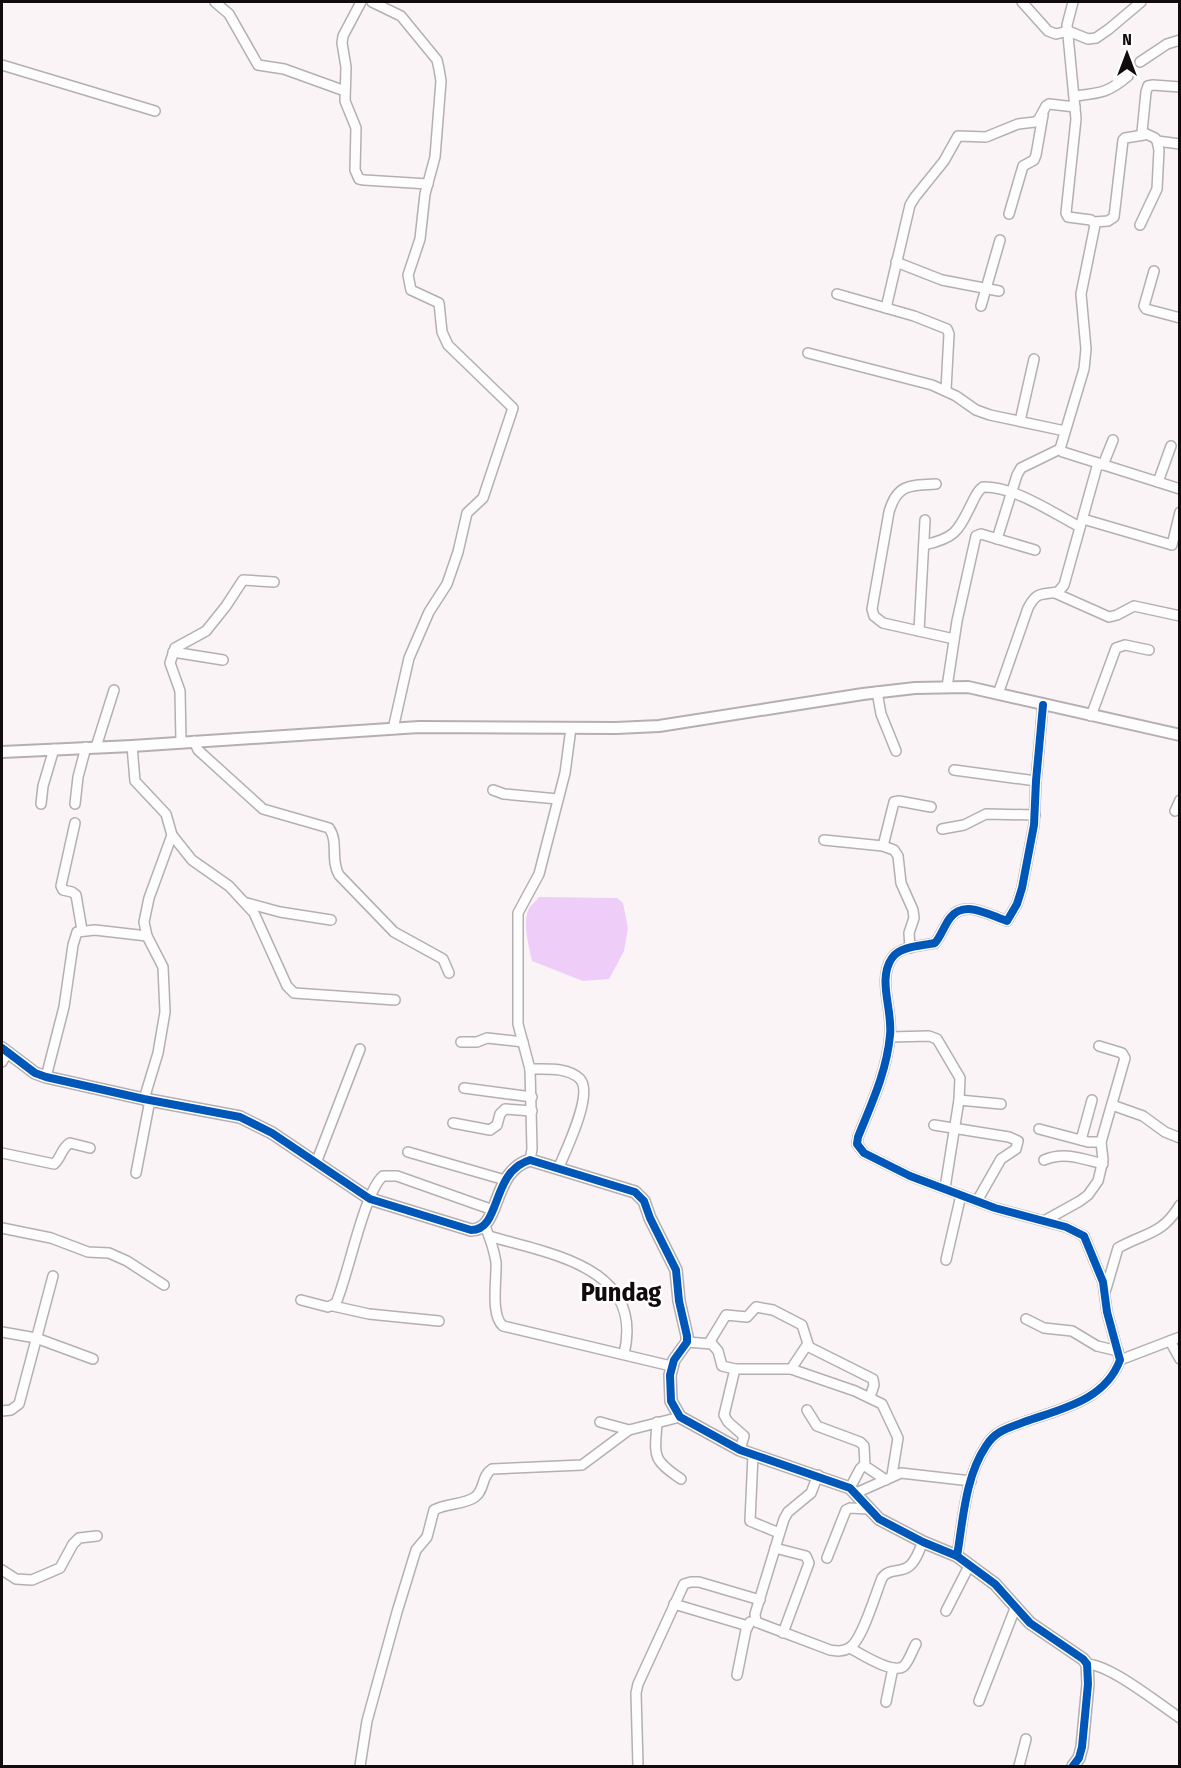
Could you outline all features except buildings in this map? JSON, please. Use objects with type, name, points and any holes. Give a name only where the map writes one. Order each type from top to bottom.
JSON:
[{"type":"street","points":[[215,2],[229,14],[258,65],[284,69],[345,91]]},
{"type":"street","points":[[361,2],[343,36],[342,43],[346,67],[345,101],[356,128],[355,170],[357,177],[364,180],[428,184]]},
{"type":"street","points":[[372,2],[402,16],[437,60],[441,81],[435,157],[423,209],[417,253],[408,275],[409,287],[415,293],[438,302],[442,332],[448,345],[512,406],[513,410],[483,498],[467,513],[458,552],[447,584],[429,612],[412,648],[393,729]]},
{"type":"street","points":[[1022,2],[1048,31],[1088,39],[1096,38],[1109,29],[1141,2]]},
{"type":"street","points":[[1073,2],[1068,17],[1076,107],[1075,138],[1066,213],[1068,217],[1094,222],[1108,221],[1114,217],[1125,138],[1144,135],[1158,141],[1179,144]]},
{"type":"street","points":[[1140,62],[1167,44],[1179,40]]},
{"type":"street","points":[[2,65],[155,111]]},
{"type":"street","points":[[1075,92],[1104,92],[1128,76]]},
{"type":"street","points":[[1144,135],[1142,127],[1147,88],[1153,85],[1179,87]]},
{"type":"street","points":[[886,308],[910,205],[944,160],[958,136],[986,137],[1018,124],[1035,122],[1049,104],[1076,107]]},
{"type":"street","points":[[1009,214],[1023,166],[1034,160],[1036,155],[1043,112]]},
{"type":"street","points":[[1140,225],[1157,189],[1158,141]]},
{"type":"street","points":[[997,539],[1021,468],[1060,449],[1084,369],[1086,349],[1081,294],[1094,222]]},
{"type":"street","points":[[981,306],[1000,240]]},
{"type":"street","points":[[896,262],[942,280],[999,291]]},
{"type":"street","points":[[1154,271],[1144,306],[1146,309],[1179,318]]},
{"type":"street","points":[[837,294],[941,325],[947,329],[945,390]]},
{"type":"street","points":[[808,352],[932,385],[945,390],[976,410],[1065,431]]},
{"type":"street","points":[[1020,422],[1034,359]]},
{"type":"street","points":[[998,694],[1028,608],[1036,596],[1061,591],[1064,585],[1101,464],[1113,440]]},
{"type":"street","points":[[1158,482],[1171,446]]},
{"type":"street","points":[[1060,449],[1063,452],[1179,489]]},
{"type":"street","points":[[878,620],[872,609],[892,502],[898,491],[904,488],[918,484],[936,484]]},
{"type":"street","points":[[924,545],[943,541],[953,534],[960,527],[981,489],[993,487],[1012,492],[1082,523],[1172,545],[1179,512]]},
{"type":"street","points":[[919,631],[925,519]]},
{"type":"street","points":[[946,687],[974,540],[980,534],[1035,550]]},
{"type":"street","points":[[181,742],[181,698],[171,663],[175,648],[206,632],[243,580],[248,578],[274,582]]},
{"type":"street","points":[[1055,593],[1109,616],[1114,616],[1134,606],[1179,616]]},
{"type":"street","points":[[867,617],[954,639]]},
{"type":"street","points":[[1091,716],[1116,648],[1125,645],[1149,650]]},
{"type":"street","points":[[173,652],[223,660]]},
{"type":"street","points":[[2,752],[419,728],[616,729],[659,726],[877,692],[946,687],[968,687],[1179,735]]},
{"type":"street","points":[[75,804],[78,777],[114,690]]},
{"type":"street","points":[[877,692],[881,714],[896,751]]},
{"type":"street","points":[[957,1556],[971,1481],[986,1444],[998,1431],[1083,1401],[1099,1391],[1113,1374],[1119,1355],[1107,1312],[1103,1282],[1084,1236],[1066,1227],[995,1208],[895,1169],[864,1153],[857,1144],[879,1082],[890,1037],[886,978],[887,967],[896,953],[935,943],[949,919],[961,910],[973,910],[1008,920],[1022,888],[1035,815],[1043,705]]},
{"type":"street","points":[[530,1160],[532,1097],[530,1069],[518,1024],[518,914],[539,874],[565,773],[571,728]]},
{"type":"street","points":[[194,741],[198,750],[263,809],[329,828],[334,836],[335,868],[348,886],[394,932],[444,959],[449,973]]},
{"type":"street","points":[[132,746],[135,781],[166,814],[172,835],[192,860],[220,879],[247,903],[254,913],[287,986],[294,993],[394,1000]]},
{"type":"street","points":[[41,804],[54,749]]},
{"type":"street","points":[[954,770],[1036,781]]},
{"type":"street","points":[[494,790],[504,794],[558,799]]},
{"type":"street","points":[[1175,811],[1179,800]]},
{"type":"street","points":[[883,846],[894,802],[932,807]]},
{"type":"street","points":[[942,829],[964,825],[986,814],[1035,815]]},
{"type":"street","points":[[75,823],[61,886],[63,890],[72,892],[76,896],[82,930]]},
{"type":"street","points":[[136,1173],[147,1100],[165,1012],[163,967],[147,936],[144,922],[148,898],[172,835]]},
{"type":"street","points":[[824,840],[883,846],[894,850],[898,856],[903,888],[914,910],[909,933],[910,948]]},
{"type":"street","points":[[247,903],[280,912],[331,921]]},
{"type":"street","points":[[46,1077],[64,1007],[77,932],[82,930],[147,936]]},
{"type":"street","points":[[890,1037],[929,1036],[937,1039],[960,1078],[959,1100],[945,1188]]},
{"type":"street","points":[[461,1042],[477,1042],[487,1038],[523,1042]]},
{"type":"street","points":[[1044,1221],[1088,1195],[1098,1181],[1103,1164],[1101,1142],[1125,1058],[1122,1053],[1099,1046]]},
{"type":"street","points":[[316,1163],[360,1049]]},
{"type":"street","points":[[3,1054],[46,1077],[147,1100],[240,1117],[272,1133],[370,1199],[471,1230],[487,1231],[567,1258],[588,1269],[615,1291],[625,1317],[627,1344],[624,1354]]},
{"type":"street","points":[[530,1069],[558,1070],[579,1078],[583,1085],[580,1114],[558,1168]]},
{"type":"street","points":[[464,1088],[532,1097]]},
{"type":"street","points":[[959,1100],[1000,1104]]},
{"type":"street","points":[[1081,1140],[1092,1100]]},
{"type":"street","points":[[1112,1105],[1143,1116],[1165,1132],[1179,1138]]},
{"type":"street","points":[[453,1123],[490,1130],[497,1125],[500,1114],[506,1109],[532,1111]]},
{"type":"street","points":[[934,1125],[1010,1137],[1018,1141],[1016,1149],[1001,1159],[977,1201]]},
{"type":"street","points":[[1039,1130],[1081,1140],[1101,1142]]},
{"type":"street","points":[[2,1153],[54,1164],[63,1149],[70,1143],[90,1148]]},
{"type":"street","points":[[408,1152],[504,1180]]},
{"type":"street","points":[[1044,1160],[1053,1156],[1068,1155],[1103,1164]]},
{"type":"street","points":[[671,1366],[503,1326],[499,1323],[496,1312],[496,1262],[487,1231],[504,1180],[514,1169],[530,1160],[626,1188],[641,1196],[676,1270],[679,1301],[687,1336],[687,1342],[671,1366],[671,1401],[680,1417],[740,1450],[818,1475],[853,1490],[879,1519],[923,1542],[957,1556],[1000,1588],[1030,1623],[1077,1654],[1087,1664],[1100,1667],[1125,1681],[1179,1718]]},
{"type":"street","points":[[333,1306],[339,1296],[370,1199],[380,1178],[391,1175],[493,1210]]},
{"type":"street","points":[[946,1260],[961,1195]]},
{"type":"street","points":[[1104,1294],[1117,1250],[1125,1244],[1158,1230],[1172,1217],[1179,1205]]},
{"type":"street","points":[[2,1228],[51,1238],[88,1252],[109,1253],[127,1261],[164,1285]]},
{"type":"street","points":[[2,1411],[11,1410],[19,1404],[53,1276]]},
{"type":"street","points":[[301,1300],[369,1314],[439,1321]]},
{"type":"street","points":[[709,1343],[726,1315],[747,1317],[752,1310],[761,1306],[773,1310],[802,1325],[807,1345],[873,1379],[875,1381],[870,1397]]},
{"type":"street","points":[[1026,1318],[1044,1328],[1072,1331],[1097,1346],[1119,1355],[1175,1339],[1179,1359]]},
{"type":"street","points":[[2,1332],[36,1338],[93,1359]]},
{"type":"street","points":[[687,1342],[709,1343],[716,1346],[722,1366],[735,1369],[790,1369],[870,1397],[882,1404],[898,1438],[889,1478]]},
{"type":"street","points":[[790,1369],[807,1345]]},
{"type":"street","points":[[735,1369],[724,1415],[728,1422],[744,1436],[740,1450]]},
{"type":"street","points":[[807,1410],[817,1426],[860,1442],[864,1446],[864,1465],[860,1469],[853,1490]]},
{"type":"street","points":[[360,1767],[368,1720],[397,1612],[416,1550],[428,1537],[434,1510],[474,1498],[480,1490],[484,1476],[492,1469],[582,1465],[629,1430],[680,1417]]},
{"type":"street","points":[[600,1422],[629,1430]]},
{"type":"street","points":[[657,1422],[652,1453],[664,1467],[681,1479]]},
{"type":"street","points":[[753,1455],[750,1521],[780,1533]]},
{"type":"street","points":[[864,1465],[889,1478]]},
{"type":"street","points":[[853,1490],[901,1473],[971,1481]]},
{"type":"street","points":[[737,1675],[751,1622],[788,1512],[807,1498],[818,1475]]},
{"type":"street","points":[[827,1558],[846,1510],[850,1508],[868,1509]]},
{"type":"street","points":[[2,1570],[16,1579],[32,1580],[60,1568],[79,1538],[97,1536]]},
{"type":"street","points":[[675,1604],[756,1622],[830,1650],[840,1651],[850,1648],[858,1638],[882,1578],[889,1571],[908,1567],[914,1562],[923,1542]]},
{"type":"street","points":[[775,1548],[806,1556],[809,1563],[783,1633]]},
{"type":"street","points":[[946,1611],[969,1566]]},
{"type":"street","points":[[638,1767],[638,1684],[684,1584],[699,1582],[760,1600]]},
{"type":"street","points":[[979,1701],[1016,1606]]},
{"type":"street","points":[[850,1648],[893,1668],[906,1664],[916,1644]]},
{"type":"street","points":[[1073,1767],[1082,1747],[1088,1684],[1087,1664]]},
{"type":"street","points":[[886,1702],[893,1668]]},
{"type":"street","points":[[1019,1767],[1026,1739]]},
{"type":"shaded area","points":[[539,897],[617,898],[623,903],[628,928],[624,951],[609,979],[583,981],[532,961],[526,921],[529,908]]},
{"type":"cycle path","points":[[957,1556],[963,1514],[973,1471],[990,1441],[1007,1428],[1080,1402],[1093,1394],[1113,1374],[1120,1360],[1107,1312],[1103,1282],[1084,1236],[1066,1227],[995,1208],[910,1176],[864,1153],[857,1144],[882,1075],[888,1048],[890,1026],[886,976],[892,958],[900,951],[935,943],[956,912],[977,910],[1007,921],[1017,904],[1034,825],[1043,705]]},
{"type":"cycle path","points":[[2,1048],[35,1073],[46,1077],[240,1117],[272,1133],[370,1199],[471,1230],[481,1227],[488,1221],[508,1176],[517,1166],[530,1160],[635,1192],[644,1201],[676,1270],[679,1301],[687,1336],[687,1342],[674,1360],[670,1375],[671,1401],[680,1417],[740,1450],[850,1488],[879,1519],[923,1542],[957,1556],[995,1584],[1030,1623],[1083,1659],[1087,1664],[1088,1684],[1082,1747],[1079,1758],[1073,1766]]},
{"type":"district","name":"Pundag","points":[[621,1292]]}]
